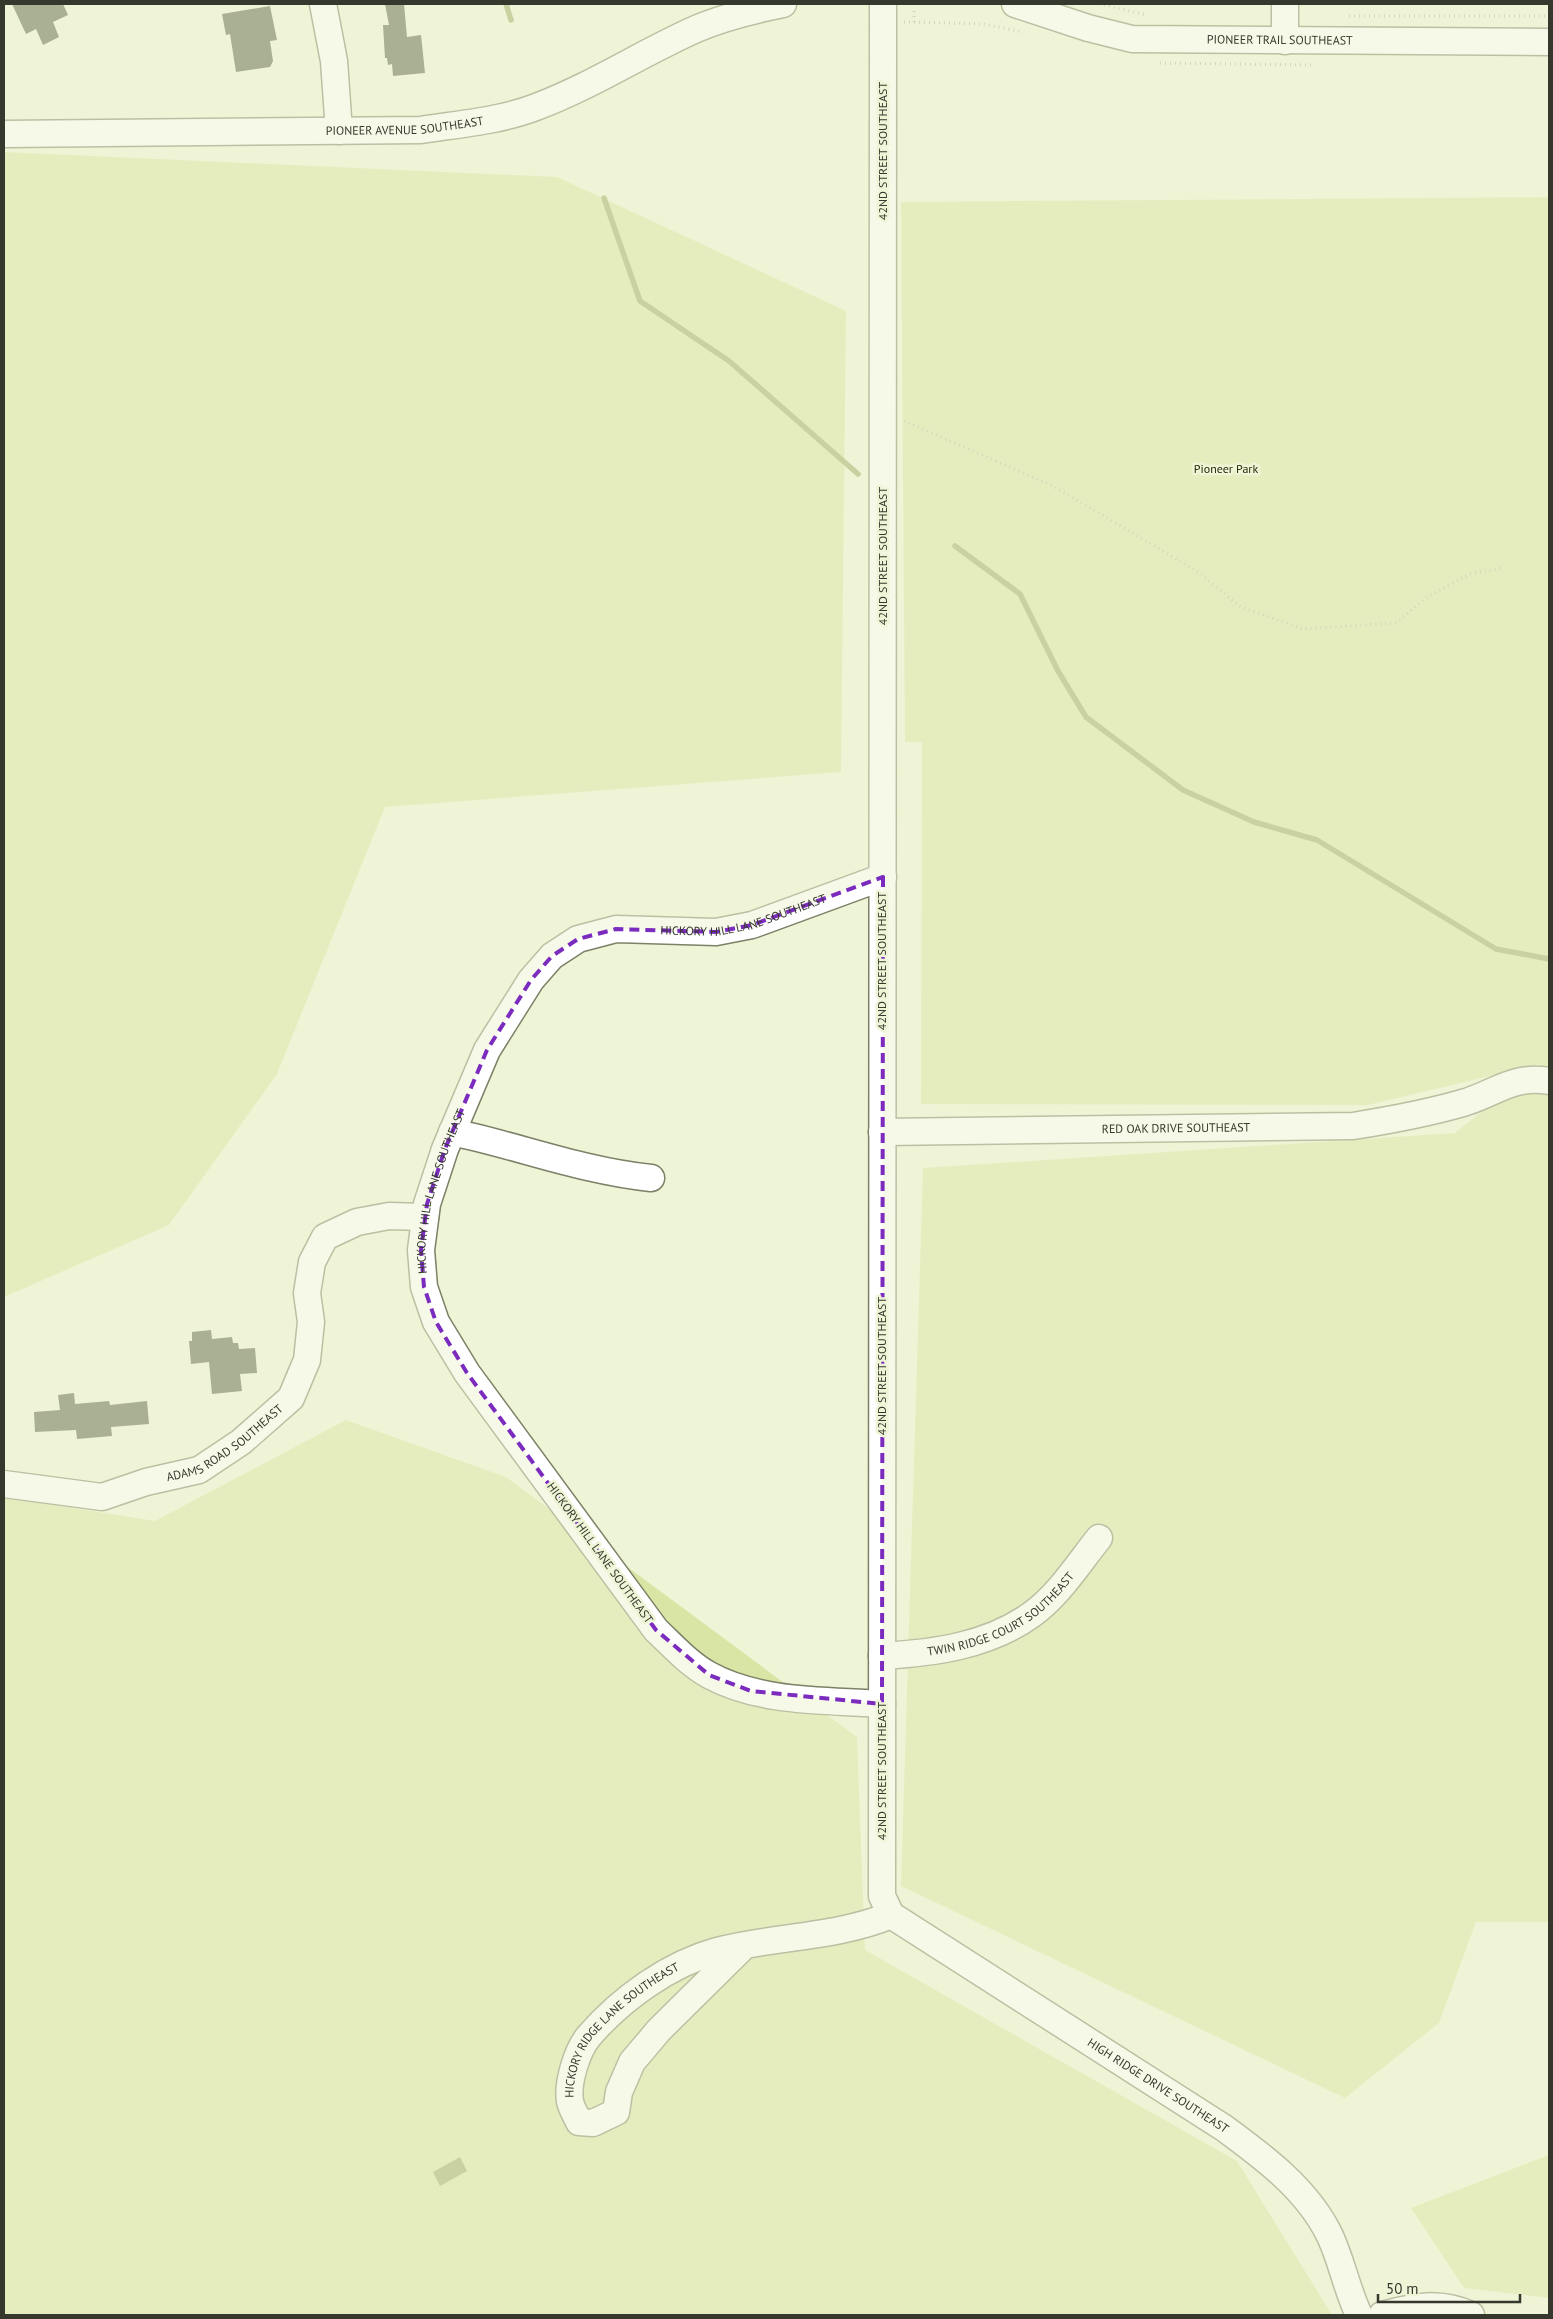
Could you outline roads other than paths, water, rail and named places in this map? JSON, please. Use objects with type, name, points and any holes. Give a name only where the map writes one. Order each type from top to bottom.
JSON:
[{"type":"street","points":[[323,4],[334,61],[339,131]]},
{"type":"street","name":"PIONEER AVENUE SOUTHEAST","points":[[4,134],[421,130],[481,121],[534,108],[576,91],[737,9],[783,4]]},
{"type":"street","name":"PIONEER TRAIL SOUTHEAST","points":[[1015,4],[1088,28],[1132,39],[1549,42]]},
{"type":"street","points":[[1285,4],[1285,40]]},
{"type":"street","name":"42ND STREET SOUTHEAST","points":[[891,13],[883,412],[882,876],[882,1896],[891,1915]]},
{"type":"street","name":"HICKORY HILL LANE SOUTHEAST","points":[[882,876],[752,925],[716,932],[616,929],[578,939],[552,956],[532,980],[487,1050],[452,1132],[427,1204],[420,1250],[424,1287],[436,1322],[467,1373],[656,1630],[681,1655],[709,1675],[751,1691],[795,1698],[882,1704]]},
{"type":"street","name":"RED OAK DRIVE SOUTHEAST","points":[[882,1132],[1353,1126],[1396,1120],[1467,1102],[1516,1080],[1549,1081]]},
{"type":"street","points":[[452,1132],[486,1139],[551,1159],[614,1174],[651,1178]]},
{"type":"street","name":"ADAMS ROAD SOUTHEAST","points":[[4,1484],[102,1497],[146,1482],[199,1470],[241,1442],[291,1398],[307,1360],[310,1322],[307,1293],[312,1262],[325,1238],[357,1222],[389,1216],[425,1217]]},
{"type":"street","name":"TWIN RIDGE COURT SOUTHEAST","points":[[882,1656],[935,1652],[973,1643],[1000,1632],[1031,1615],[1058,1590],[1099,1538]]},
{"type":"street","name":"HICKORY RIDGE LANE SOUTHEAST","points":[[744,1946],[666,2023],[632,2062],[619,2092],[616,2112],[593,2123],[579,2122],[570,2101],[571,2072],[587,2038],[620,2006],[674,1968],[717,1951],[744,1946],[868,1925],[891,1915]]},
{"type":"street","name":"HIGH RIDGE DRIVE SOUTHEAST","points":[[891,1915],[1216,2123],[1255,2150],[1301,2192],[1316,2213],[1330,2237],[1348,2292],[1359,2315]]},
{"type":"street","points":[[1382,2315],[1408,2307],[1428,2305],[1450,2307],[1470,2315]]},
{"type":"waterway","points":[[506,4],[511,20]]},
{"type":"waterway","points":[[604,198],[640,301],[729,361],[858,474]]},
{"type":"waterway","points":[[955,546],[1020,594],[1058,671],[1086,717],[1183,790],[1254,822],[1317,840],[1496,949],[1549,959]]},
{"type":"park label","name":"Pioneer Park","points":[[1226,469]]}]
